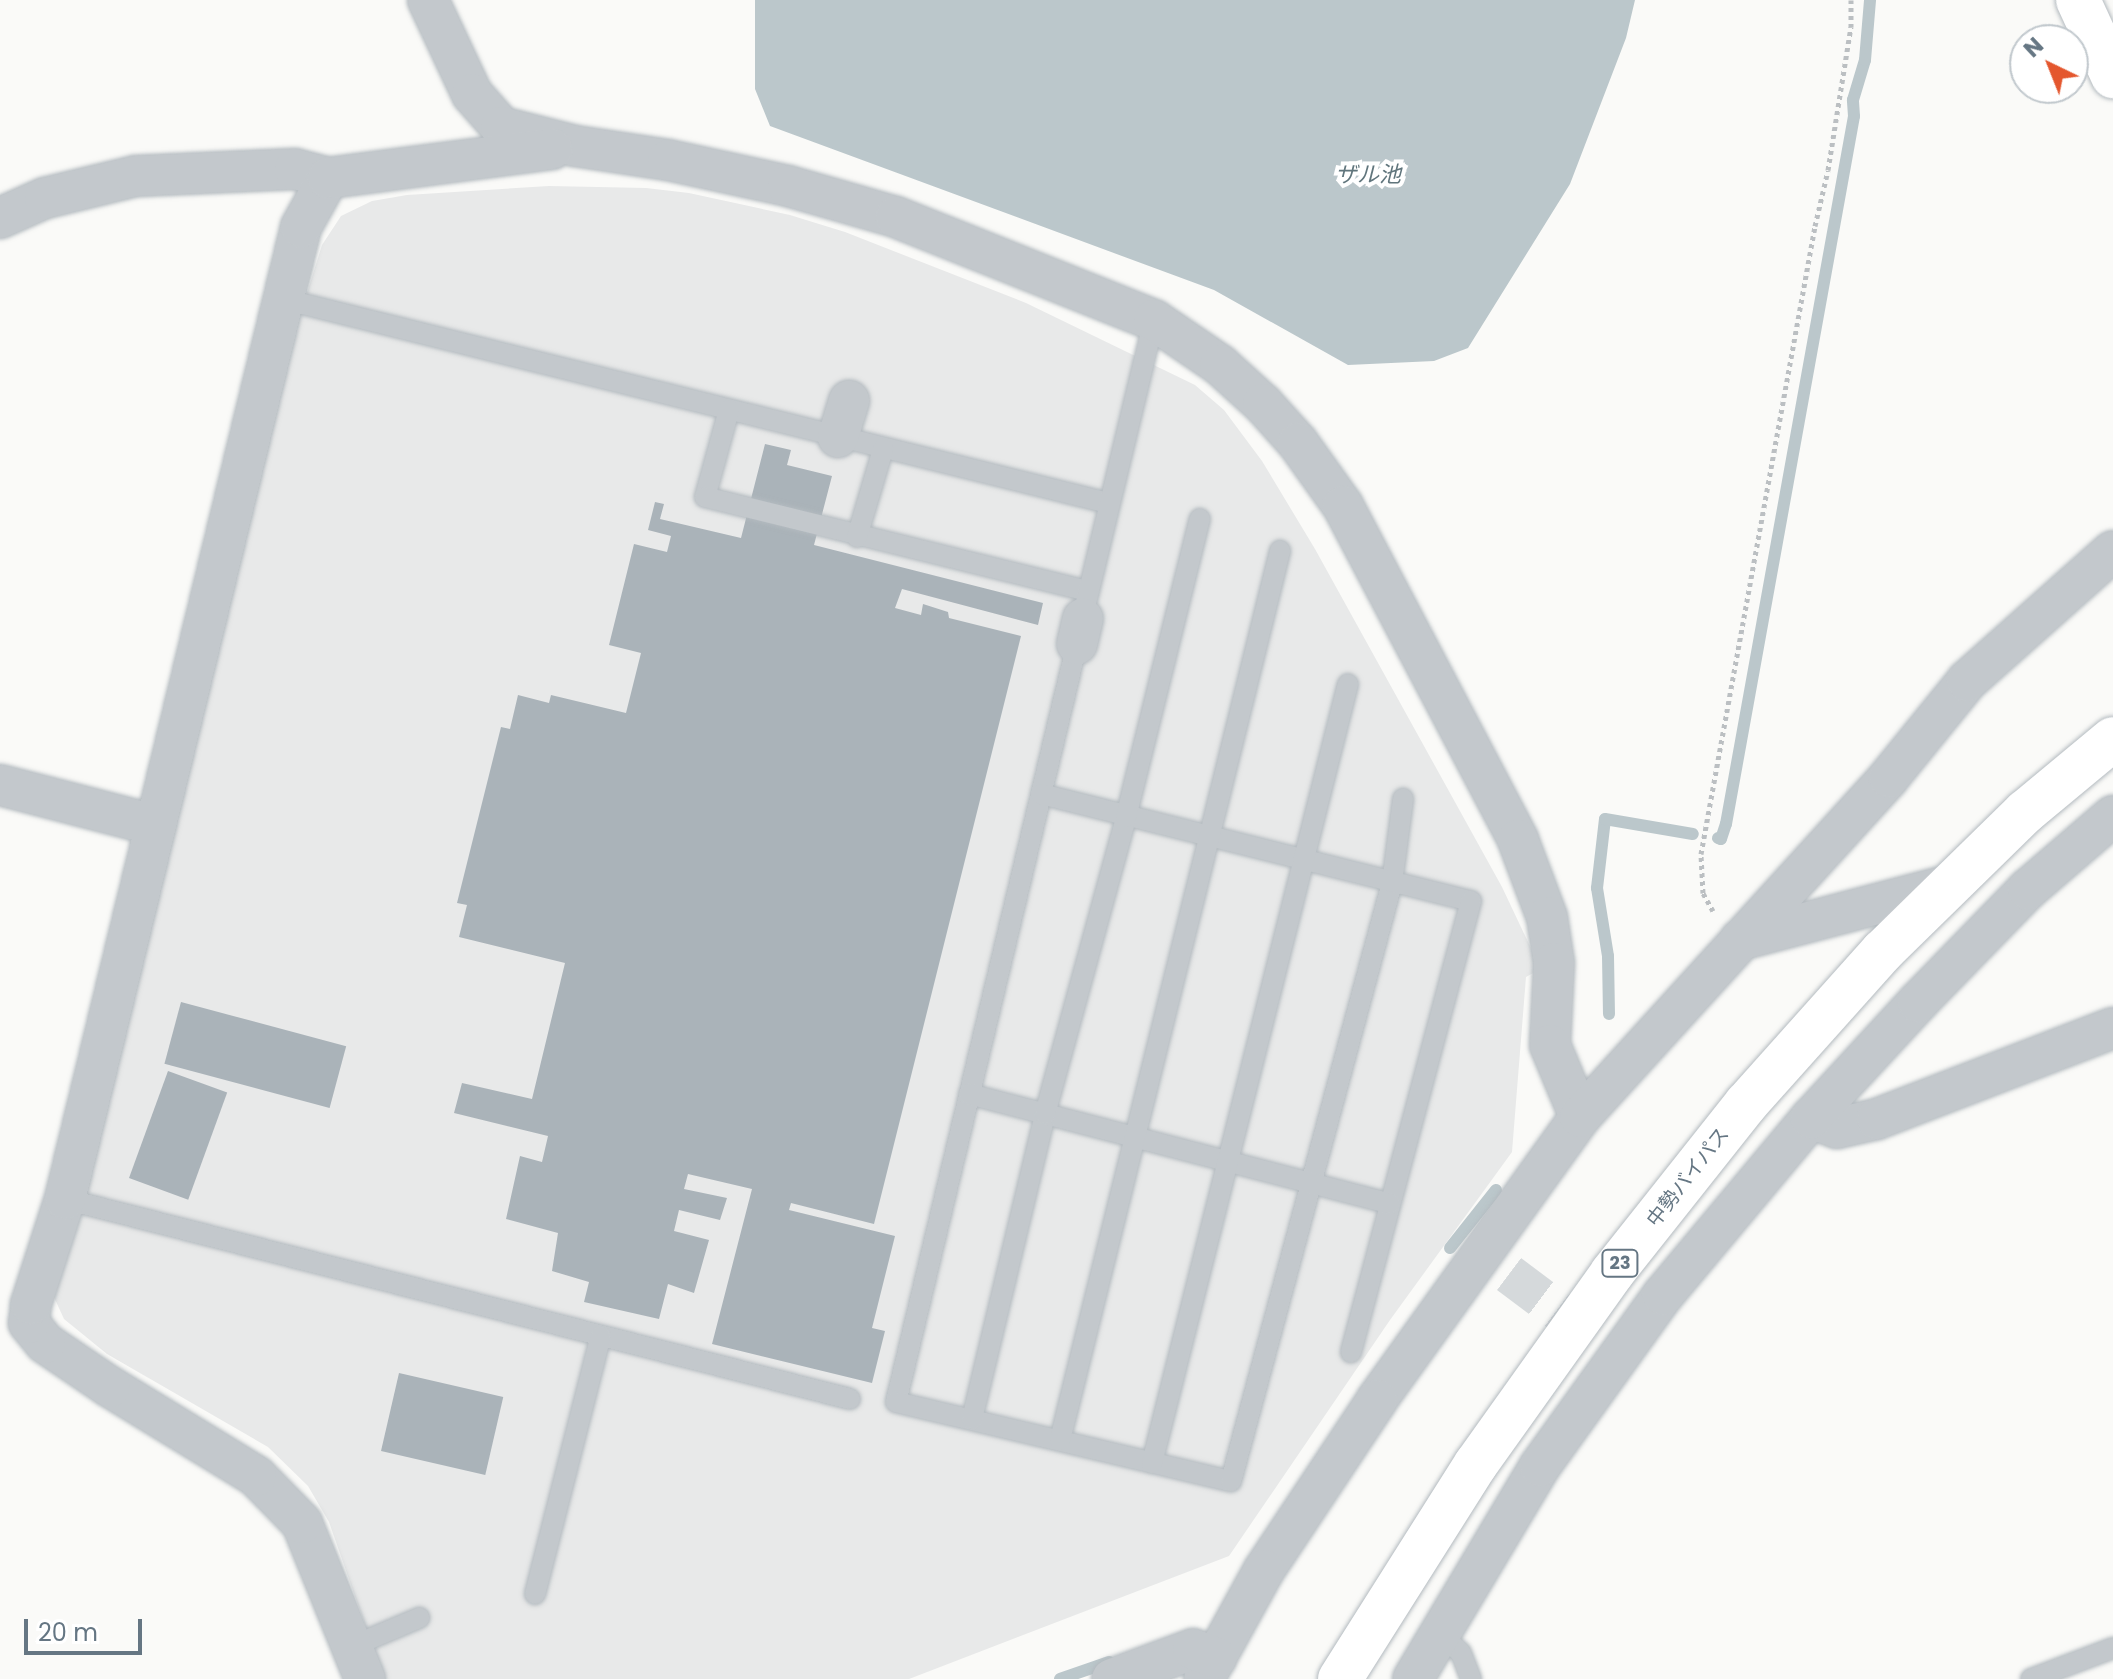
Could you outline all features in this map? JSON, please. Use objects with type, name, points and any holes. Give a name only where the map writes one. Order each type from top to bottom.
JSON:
[{"type":"main road","points":[[2078,0],[2113,76]]},
{"type":"main road","name":"中勢バイパス","points":[[1340,1679],[1476,1464],[1612,1273],[1746,1104],[1883,951],[2025,812],[2113,739]]},
{"type":"street","points":[[428,0],[472,94],[501,127],[575,146],[668,160],[788,186],[896,217],[1154,320],[1220,365],[1263,404],[1319,470],[1343,506],[1535,879],[1547,917],[1554,963],[1550,1045],[1580,1117]]},
{"type":"street","points":[[0,218],[45,198],[136,176],[295,169],[328,178],[575,146]]},
{"type":"street","points":[[328,178],[301,227],[65,1199],[16,1301],[45,1343],[110,1387],[256,1476],[302,1523],[359,1662]]},
{"type":"street","points":[[1112,1679],[1193,1649],[1210,1669],[1282,1544],[1377,1400],[1496,1264],[1580,1117],[1889,777],[1967,681],[2113,551]]},
{"type":"street","points":[[0,785],[155,825]]},
{"type":"street","points":[[1413,1679],[1608,1348],[1663,1295],[1811,1118],[2028,889],[2113,816]]},
{"type":"street","points":[[1740,940],[1950,885]]},
{"type":"street","points":[[1811,1118],[1837,1128],[1877,1119],[2113,1028]]},
{"type":"lane","points":[[283,299],[729,410],[844,419],[883,449],[1108,503]]},
{"type":"lane","points":[[1154,320],[896,1402],[1231,1481],[1392,883],[1403,799]]},
{"type":"lane","points":[[729,410],[705,497],[857,537],[1083,618]]},
{"type":"lane","points":[[857,537],[883,449]]},
{"type":"lane","points":[[972,1419],[1045,1114],[1126,817],[1200,519]]},
{"type":"lane","points":[[1060,1440],[1280,551]]},
{"type":"lane","points":[[1152,1463],[1348,684]]},
{"type":"lane","points":[[1041,794],[1303,862],[1471,901],[1351,1352]]},
{"type":"lane","points":[[969,1094],[1390,1204]]},
{"type":"lane","points":[[65,1199],[850,1399]]},
{"type":"lane","points":[[535,1594],[601,1336]]},
{"type":"lane","points":[[359,1662],[419,1618]]},
{"type":"lane","points":[[1440,1634],[1461,1653],[1471,1679]]},
{"type":"lane","points":[[2031,1679],[2113,1648]]},
{"type":"path","points":[[1740,940],[1719,923],[1703,893],[1701,854],[1815,226],[1828,170],[1851,27],[1851,0]]},
{"type":"shaded area","points":[[549,186],[646,188],[689,193],[790,215],[845,232],[1026,303],[1195,385],[1224,410],[1262,461],[1315,549],[1502,887],[1536,959],[1537,971],[1526,977],[1512,1152],[1390,1320],[1229,1556],[909,1679],[384,1679],[329,1522],[308,1486],[268,1447],[107,1354],[64,1319],[53,1295],[295,332],[322,245],[341,216],[372,201],[407,195]]},
{"type":"water","name":"ザル池","points":[[755,0],[1635,0],[1626,38],[1570,184],[1468,348],[1434,361],[1348,365],[1214,290],[770,126],[755,89]]},
{"type":"building","points":[[765,444],[791,450],[787,465],[832,476],[814,545],[1043,603],[1038,625],[902,589],[895,608],[921,615],[923,604],[948,612],[949,618],[1021,636],[874,1224],[791,1203],[789,1210],[895,1236],[872,1328],[885,1331],[872,1383],[712,1344],[752,1189],[688,1174],[684,1189],[727,1198],[720,1220],[679,1210],[674,1231],[709,1240],[694,1293],[668,1284],[659,1319],[584,1302],[589,1282],[552,1271],[558,1233],[506,1219],[520,1156],[542,1162],[548,1136],[454,1113],[462,1083],[532,1099],[565,963],[459,937],[467,905],[457,903],[501,727],[510,729],[518,695],[549,703],[551,695],[626,713],[641,653],[609,645],[634,544],[667,552],[671,536],[648,530],[655,502],[664,504],[660,519],[741,538]]},
{"type":"building","points":[[181,1002],[346,1046],[330,1108],[164,1064]]},
{"type":"building","points":[[168,1071],[227,1093],[188,1200],[129,1178]]},
{"type":"building","points":[[399,1373],[503,1397],[485,1475],[381,1451]]},
{"type":"waterway","points":[[1718,838],[1721,839],[1726,824],[1854,116],[1853,100],[1865,60],[1870,0]]},
{"type":"waterway","points":[[1609,1014],[1608,956],[1597,888],[1605,819],[1693,834]]},
{"type":"waterway","points":[[1450,1248],[1496,1190]]},
{"type":"waterway","points":[[1060,1679],[1109,1662]]},
{"type":"tunnel","points":[[1509,1274],[1597,1340]]}]
